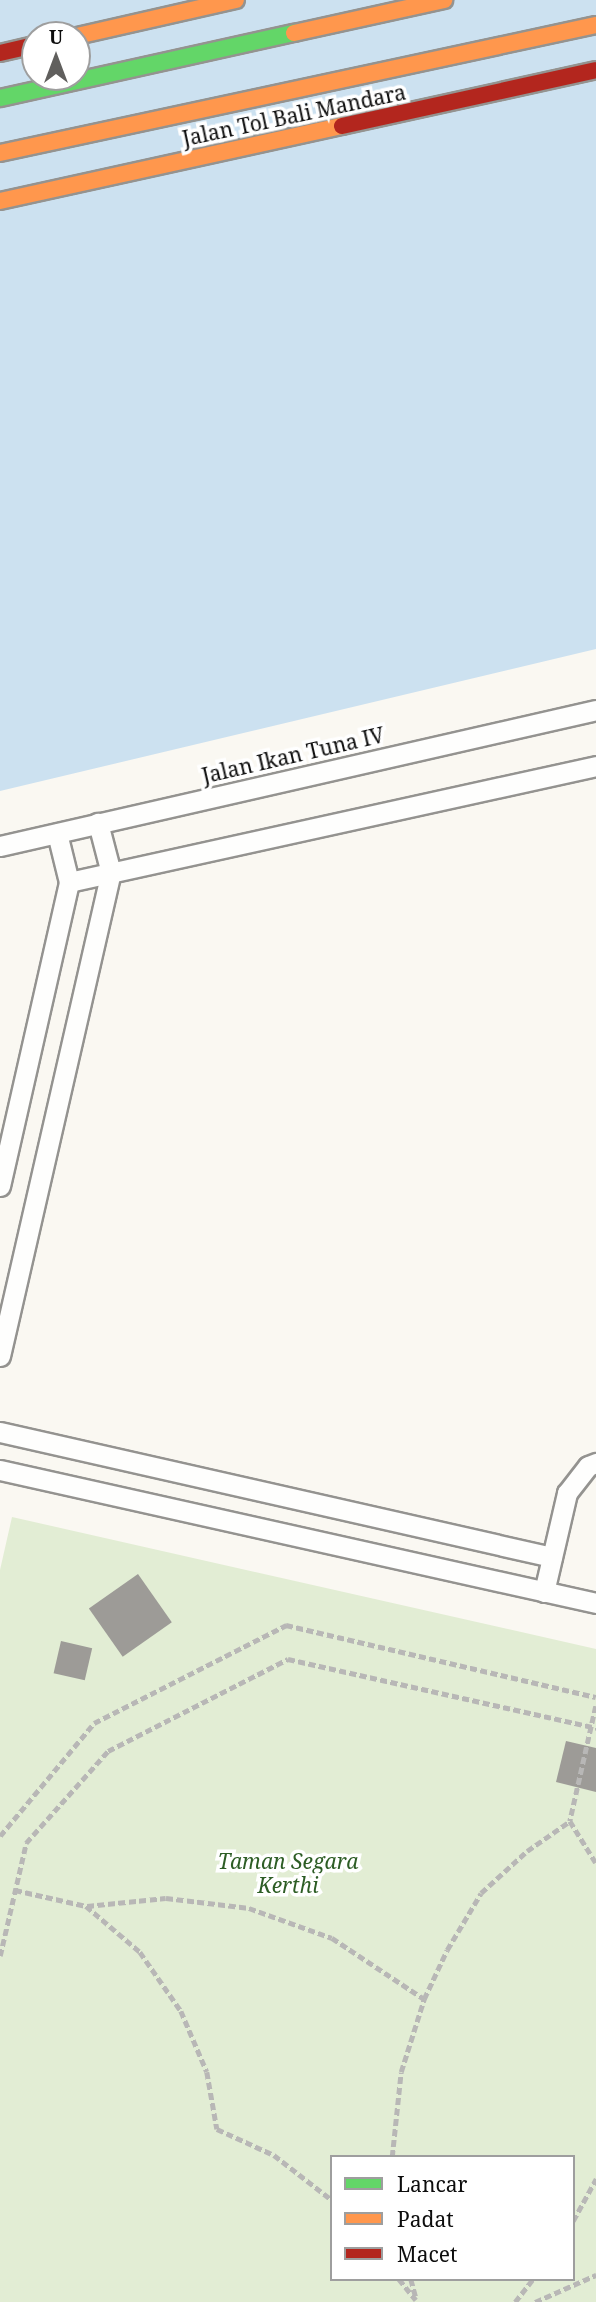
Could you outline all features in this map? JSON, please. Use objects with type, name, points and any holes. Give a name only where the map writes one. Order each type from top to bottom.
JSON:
[{"type":"highway","points":[[91,33],[236,0]]},
{"type":"highway","points":[[0,98],[444,0]]},
{"type":"highway","name":"Jalan Tol Bali Mandara","points":[[0,153],[596,25]]},
{"type":"highway","points":[[0,53],[21,48]]},
{"type":"highway","name":"Jalan Tol Bali Mandara","points":[[0,201],[596,70]]},
{"type":"lane","name":"Jalan Ikan Tuna IV","points":[[0,846],[596,710]]},
{"type":"lane","points":[[69,882],[596,766]]},
{"type":"lane","points":[[0,1356],[111,873],[99,823]]},
{"type":"lane","points":[[0,1185],[69,882],[57,832]]},
{"type":"lane","points":[[0,1432],[552,1556]]},
{"type":"lane","points":[[544,1592],[567,1493],[588,1466],[596,1463]]},
{"type":"lane","points":[[0,1470],[596,1604]]},
{"type":"path","points":[[0,1836],[94,1723],[286,1625],[596,1697]]},
{"type":"path","points":[[0,1956],[26,1843],[107,1751],[288,1659],[594,1728]]},
{"type":"path","points":[[392,2155],[401,2072],[424,1999],[481,1893],[527,1851],[570,1821],[594,1728],[596,1706]]},
{"type":"path","points":[[570,1821],[596,1863]]},
{"type":"path","points":[[15,1889],[86,1906],[166,1898],[249,1908],[332,1938],[424,1999]]},
{"type":"path","points":[[86,1906],[140,1952],[181,2011],[207,2072],[217,2129],[274,2155],[330,2198]]},
{"type":"path","points":[[575,2217],[596,2179]]},
{"type":"path","points":[[535,2302],[596,2275]]},
{"type":"path","points":[[401,2281],[417,2301]]},
{"type":"path","points":[[412,2281],[417,2301]]},
{"type":"path","points":[[515,2302],[531,2281]]},
{"type":"green space","name":"Taman Segara Kerthi","points":[[12,1517],[596,1649],[596,2302],[0,2302],[0,1570]]},
{"type":"water","points":[[0,0],[596,0],[596,649],[0,791]]},
{"type":"building","points":[[138,1574],[172,1622],[123,1657],[89,1608]]},
{"type":"building","points":[[61,1641],[92,1648],[85,1680],[54,1673]]},
{"type":"building","points":[[566,1741],[596,1748],[596,1792],[556,1782]]},
{"type":"traffic: fast","points":[[0,98],[294,33]]},
{"type":"traffic: slow","points":[[91,33],[236,0]]},
{"type":"traffic: slow","points":[[294,33],[444,0]]},
{"type":"traffic: slow","points":[[0,153],[596,25]]},
{"type":"traffic: slow","points":[[0,201],[342,126]]},
{"type":"traffic: jam","points":[[0,53],[21,48]]},
{"type":"traffic: jam","points":[[342,126],[596,70]]}]
